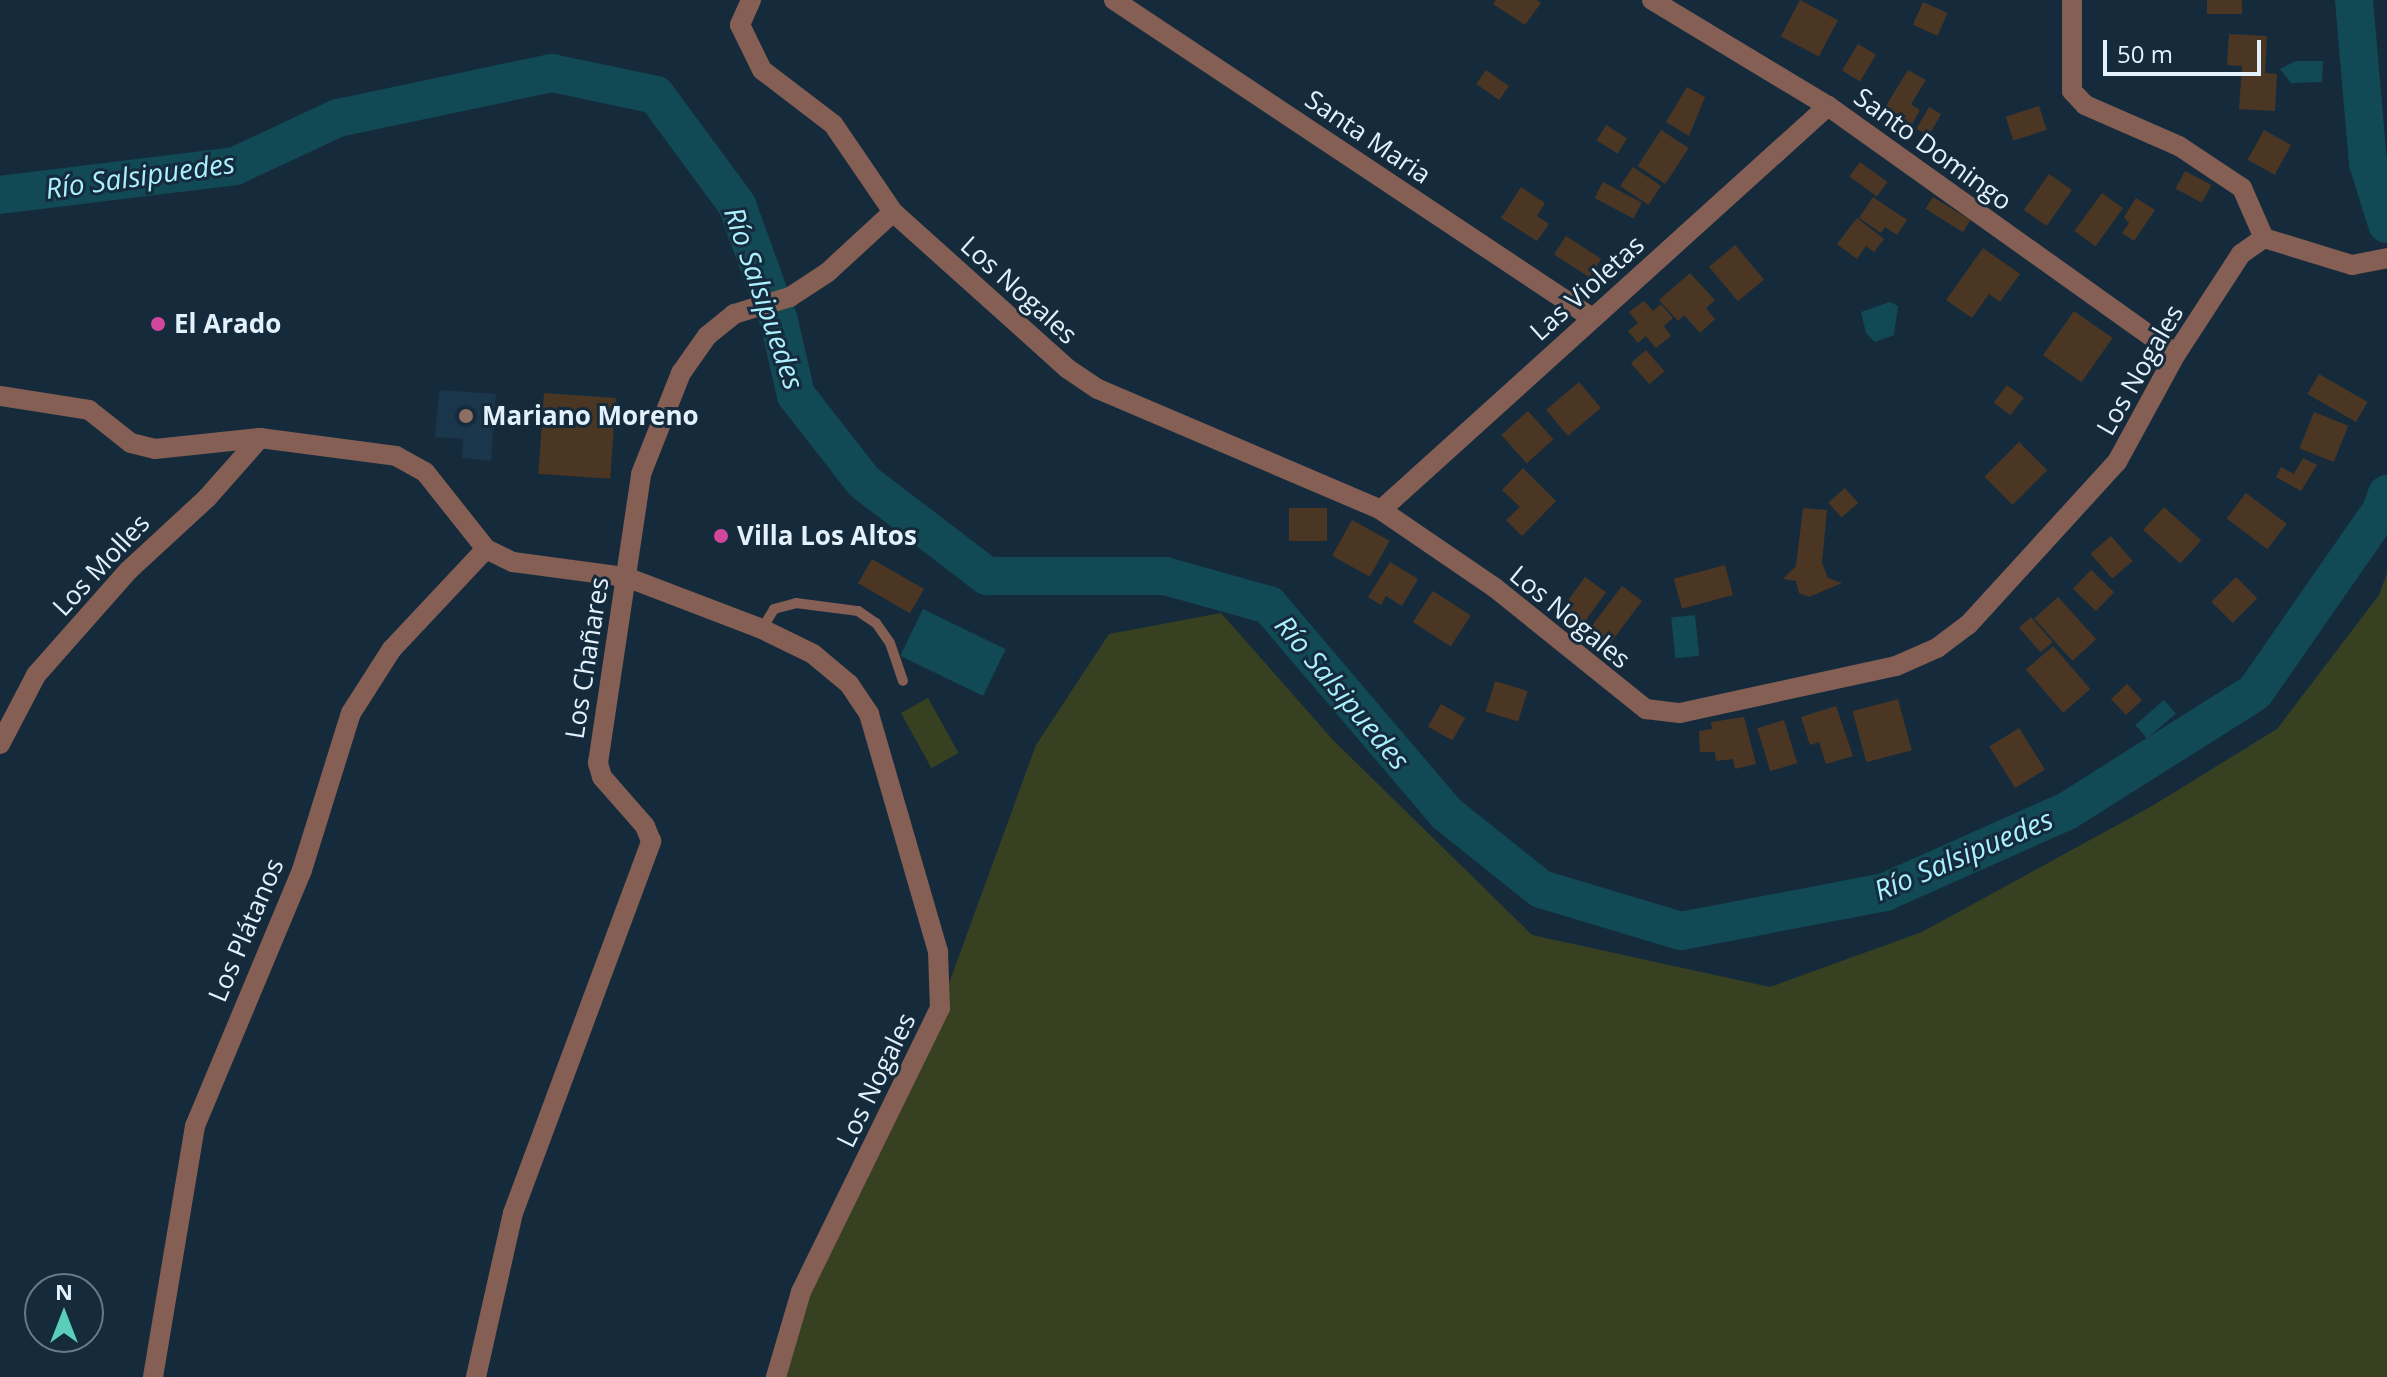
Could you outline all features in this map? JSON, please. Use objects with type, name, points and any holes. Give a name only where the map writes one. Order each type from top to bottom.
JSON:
[{"type":"street","name":"Los Nogales","points":[[751,0],[740,25],[755,60],[833,124],[893,212],[1098,389],[1381,510],[1494,587],[1646,709],[1680,713],[1787,693],[1896,666],[1937,648],[1968,625],[2117,462],[2176,354],[2241,254],[2264,238]]},
{"type":"street","name":"Santa Maria","points":[[1114,0],[1592,318]]},
{"type":"street","name":"Santo Domingo","points":[[1652,0],[1828,106],[2176,354]]},
{"type":"street","points":[[2072,0],[2072,91],[2085,105],[2179,146],[2242,188],[2264,238],[2352,265],[2384,260]]},
{"type":"street","name":"Las Violetas","points":[[1381,510],[1828,106]]},
{"type":"street","name":"Los Chañares","points":[[476,1377],[513,1213],[651,841],[645,826],[602,777],[598,763],[641,474],[681,373],[707,336],[734,314],[790,297],[828,272],[893,212]]},
{"type":"street","points":[[0,396],[89,410],[131,443],[155,449],[260,438],[396,456],[425,472],[486,549]]},
{"type":"street","name":"Los Molles","points":[[0,744],[46,663],[260,438]]},
{"type":"street","name":"Los Nogales","points":[[486,549],[513,562],[626,577],[762,629],[813,654],[849,684],[869,714],[938,952],[940,1008],[801,1292],[776,1377]]},
{"type":"street","name":"Los Plátanos","points":[[153,1377],[195,1126],[302,870],[351,713],[392,649],[486,549]]},
{"type":"lane","points":[[762,629],[774,609],[796,603],[858,611],[876,623],[890,643],[903,681]]},
{"type":"shaded area","points":[[2296,61],[2323,61],[2322,82],[2291,83],[2280,69]]},
{"type":"shaded area","points":[[1890,302],[1898,306],[1894,335],[1875,342],[1866,333],[1861,312]]},
{"type":"shaded area","name":"Mariano Moreno","points":[[439,390],[496,394],[491,461],[462,458],[463,439],[435,437]]},
{"type":"shaded area","points":[[2387,573],[2387,1377],[776,1377],[801,1292],[940,1008],[1036,745],[1109,634],[1221,613],[1333,740],[1532,935],[1770,987],[1922,932],[2152,806],[2277,729],[2379,595]]},
{"type":"shaded area","points":[[923,609],[1006,649],[983,696],[900,656]]},
{"type":"shaded area","points":[[1695,615],[1699,656],[1675,658],[1671,618]]},
{"type":"shaded area","points":[[928,698],[959,753],[931,768],[901,713]]},
{"type":"shaded area","points":[[2164,700],[2176,714],[2147,739],[2135,725]]},
{"type":"building","points":[[1496,0],[1537,0],[1541,3],[1525,25],[1493,4]]},
{"type":"building","points":[[1800,0],[1838,20],[1819,56],[1781,36]]},
{"type":"building","points":[[2207,0],[2242,0],[2242,14],[2207,14]]},
{"type":"building","points":[[1923,2],[1948,13],[1937,36],[1913,25]]},
{"type":"building","points":[[2229,34],[2267,36],[2265,73],[2277,74],[2275,111],[2239,109],[2242,66],[2227,65]]},
{"type":"building","points":[[1858,44],[1876,55],[1860,81],[1842,71]]},
{"type":"building","points":[[1486,70],[1509,86],[1499,100],[1476,84]]},
{"type":"building","points":[[1908,70],[1926,80],[1911,104],[1920,110],[1911,126],[1884,109]]},
{"type":"building","points":[[1687,87],[1705,97],[1689,136],[1666,122]]},
{"type":"building","points":[[2039,106],[2047,130],[2013,141],[2006,117]]},
{"type":"building","points":[[1929,107],[1941,114],[1929,136],[1916,129]]},
{"type":"building","points":[[1606,125],[1627,138],[1618,154],[1596,140]]},
{"type":"building","points":[[1661,130],[1689,148],[1665,184],[1638,166]]},
{"type":"building","points":[[2264,130],[2291,145],[2275,175],[2248,160]]},
{"type":"building","points":[[1860,162],[1888,182],[1877,197],[1849,177]]},
{"type":"building","points":[[1633,167],[1661,186],[1648,205],[1620,186]]},
{"type":"building","points":[[2185,171],[2211,185],[2202,203],[2176,189]]},
{"type":"building","points":[[2049,174],[2072,190],[2047,226],[2024,210]]},
{"type":"building","points":[[1603,182],[1642,203],[1633,219],[1595,198]]},
{"type":"building","points":[[1521,187],[1545,203],[1537,216],[1549,224],[1537,241],[1501,218]]},
{"type":"building","points":[[2102,193],[2123,208],[2095,246],[2074,231]]},
{"type":"building","points":[[1873,197],[1907,220],[1897,235],[1885,227],[1881,233],[1859,218]]},
{"type":"building","points":[[1933,197],[1970,220],[1963,232],[1926,209]]},
{"type":"building","points":[[2136,198],[2155,210],[2134,241],[2122,233],[2129,223],[2124,217]]},
{"type":"building","points":[[1857,218],[1884,239],[1874,252],[1866,246],[1857,259],[1837,244]]},
{"type":"building","points":[[1566,236],[1601,259],[1589,277],[1554,254]]},
{"type":"building","points":[[1735,245],[1764,279],[1738,301],[1709,267]]},
{"type":"building","points":[[1983,248],[2020,274],[2000,302],[1989,294],[1972,318],[1946,300]]},
{"type":"building","points":[[1690,273],[1715,300],[1706,308],[1715,319],[1700,333],[1684,315],[1678,321],[1659,300]]},
{"type":"building","points":[[1644,301],[1653,311],[1661,304],[1673,318],[1664,326],[1671,336],[1656,348],[1646,336],[1638,343],[1628,331],[1638,323],[1629,312]]},
{"type":"building","points":[[2074,311],[2113,338],[2082,382],[2043,355]]},
{"type":"building","points":[[1646,350],[1664,371],[1649,384],[1631,363]]},
{"type":"building","points":[[2319,374],[2367,402],[2356,422],[2308,394]]},
{"type":"building","points":[[1579,382],[1601,408],[1568,436],[1546,410]]},
{"type":"building","points":[[2007,385],[2024,398],[2011,415],[1994,403]]},
{"type":"building","points":[[544,393],[616,398],[610,479],[538,474]]},
{"type":"building","points":[[1528,411],[1553,439],[1527,463],[1501,435]]},
{"type":"building","points":[[2314,412],[2348,426],[2334,462],[2299,448]]},
{"type":"building","points":[[2019,442],[2047,470],[2013,505],[1984,477]]},
{"type":"building","points":[[2303,458],[2317,465],[2301,491],[2276,477],[2281,467],[2294,474]]},
{"type":"building","points":[[1523,468],[1556,501],[1522,536],[1506,520],[1520,507],[1502,490]]},
{"type":"building","points":[[1845,488],[1858,503],[1842,518],[1828,502]]},
{"type":"building","points":[[2246,493],[2287,524],[2267,549],[2227,519]]},
{"type":"building","points":[[2164,507],[2201,540],[2180,563],[2143,530]]},
{"type":"building","points":[[1289,508],[1327,508],[1327,541],[1289,541]]},
{"type":"building","points":[[1803,508],[1827,510],[1822,563],[1828,578],[1842,583],[1809,597],[1799,593],[1796,581],[1783,579],[1796,566]]},
{"type":"building","points":[[1352,520],[1390,541],[1370,577],[1332,556]]},
{"type":"building","points":[[2111,536],[2133,561],[2112,579],[2091,554]]},
{"type":"building","points":[[872,559],[924,589],[910,613],[858,583]]},
{"type":"building","points":[[1390,562],[1418,579],[1402,606],[1386,596],[1381,605],[1368,597]]},
{"type":"building","points":[[1725,565],[1733,595],[1682,609],[1674,579]]},
{"type":"building","points":[[2091,570],[2114,592],[2096,611],[2073,589]]},
{"type":"building","points":[[1585,577],[1606,592],[1579,629],[1558,614]]},
{"type":"building","points":[[2236,577],[2257,598],[2232,623],[2211,602]]},
{"type":"building","points":[[1622,586],[1642,601],[1603,652],[1583,637]]},
{"type":"building","points":[[1433,591],[1471,616],[1451,647],[1413,622]]},
{"type":"building","points":[[2058,597],[2096,639],[2072,661],[2034,618]]},
{"type":"building","points":[[2031,617],[2053,642],[2041,652],[2019,627]]},
{"type":"building","points":[[2053,646],[2090,689],[2063,713],[2026,670]]},
{"type":"building","points":[[1495,681],[1528,691],[1518,722],[1486,712]]},
{"type":"building","points":[[2127,684],[2142,700],[2126,715],[2111,699]]},
{"type":"building","points":[[1898,699],[1912,750],[1866,762],[1853,711]]},
{"type":"building","points":[[1441,704],[1465,718],[1452,741],[1428,727]]},
{"type":"building","points":[[1836,706],[1853,756],[1826,764],[1819,742],[1810,745],[1801,717]]},
{"type":"building","points":[[1744,717],[1756,764],[1735,769],[1733,759],[1716,761],[1715,752],[1700,752],[1699,731],[1712,729],[1711,722]]},
{"type":"building","points":[[1784,720],[1797,763],[1770,771],[1757,728]]},
{"type":"building","points":[[2019,728],[2045,770],[2015,788],[1989,747]]},
{"type":"waterway","name":"Río Salsipuedes","points":[[2354,0],[2368,163],[2387,224]]},
{"type":"waterway","name":"Río Salsipuedes","points":[[0,195],[235,166],[338,118],[552,73],[656,95],[737,205],[779,321],[796,395],[864,482],[987,576],[1165,576],[1269,605],[1447,814],[1541,889],[1681,931],[1885,892],[2067,811],[2255,692],[2381,511],[2387,494]]},
{"type":"place","name":"El Arado","points":[[158,324]]},
{"type":"place","name":"Mariano Moreno","points":[[466,416]]},
{"type":"place","name":"Villa Los Altos","points":[[721,536]]}]
